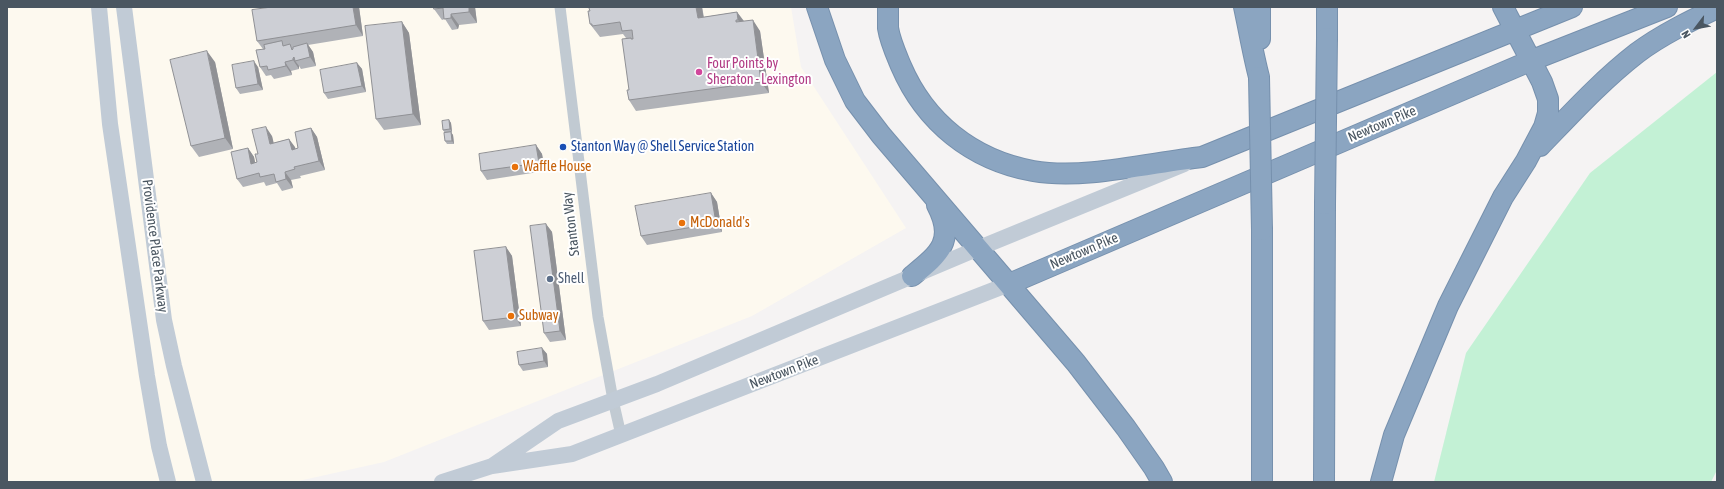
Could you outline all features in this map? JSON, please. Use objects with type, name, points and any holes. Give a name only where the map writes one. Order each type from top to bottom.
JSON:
[{"type":"highway","points":[[817,7],[835,60],[855,101],[881,135],[1081,369],[1126,428],[1162,482]]},
{"type":"highway","points":[[888,7],[888,30],[897,57],[908,83],[923,106],[942,126],[967,146],[998,161],[1033,171],[1068,173],[1106,171],[1164,161],[1202,157]]},
{"type":"highway","points":[[1244,7],[1251,35],[1253,56],[1259,77]]},
{"type":"highway","points":[[1260,7],[1259,77],[1262,230],[1262,482]]},
{"type":"highway","points":[[1324,482],[1327,7]]},
{"type":"highway","points":[[1381,482],[1394,435],[1448,306],[1503,197],[1526,161],[1544,127],[1548,113],[1548,99],[1542,82],[1503,7]]},
{"type":"highway","name":"Newtown Pike","points":[[1202,157],[1572,7]]},
{"type":"highway","name":"Newtown Pike","points":[[1009,284],[1530,61],[1667,7]]},
{"type":"highway","points":[[1526,161],[1591,92],[1638,53],[1663,37],[1717,8]]},
{"type":"highway","points":[[912,276],[938,254],[943,244],[945,235],[945,226],[942,215],[929,191]]},
{"type":"main road","name":"Providence Place Parkway","points":[[99,7],[111,132],[147,376],[159,446],[168,482]]},
{"type":"main road","name":"Providence Place Parkway","points":[[124,7],[164,320],[174,366],[204,482]]},
{"type":"main road","name":"Newtown Pike","points":[[492,466],[558,421],[657,384],[979,248],[1202,157]]},
{"type":"main road","name":"Newtown Pike","points":[[442,482],[492,466],[572,454],[1009,284]]},
{"type":"street","name":"Stanton Way","points":[[560,7],[598,317],[612,400],[621,435]]},
{"type":"shaded area","points":[[7,7],[791,7],[801,67],[906,228],[752,316],[384,462],[294,482],[7,482]]},
{"type":"green space","points":[[1717,72],[1717,470],[1711,482],[1434,482],[1466,353],[1590,173]]},
{"type":"building","points":[[272,7],[353,7],[356,25],[257,41],[252,10]]},
{"type":"building","points":[[434,7],[469,7],[469,12],[451,14],[451,18],[444,19],[443,8],[434,9]]},
{"type":"building","name":"Four Points by Sheraton - Lexington","points":[[696,7],[698,18],[737,12],[738,20],[736,20],[736,22],[753,20],[761,82],[629,100],[622,39],[633,39],[632,30],[622,31],[620,22],[592,26],[592,24],[590,24],[588,11],[590,11],[589,8]]},
{"type":"building","points":[[402,22],[413,114],[376,119],[365,26]]},
{"type":"building","points":[[282,41],[283,46],[290,44],[292,50],[293,47],[307,43],[310,57],[295,61],[294,57],[293,60],[285,62],[286,66],[268,70],[267,66],[260,67],[256,50],[265,49],[264,45]]},
{"type":"building","points":[[207,51],[225,138],[191,146],[170,60]]},
{"type":"building","points":[[254,61],[258,84],[236,88],[232,65]]},
{"type":"building","points":[[357,63],[362,86],[324,93],[320,70]]},
{"type":"building","points":[[449,120],[450,129],[443,130],[442,121]]},
{"type":"building","points":[[266,127],[270,144],[289,139],[292,150],[298,148],[295,132],[311,128],[319,161],[294,167],[295,169],[285,172],[286,179],[276,182],[274,174],[260,177],[259,173],[237,179],[231,152],[248,148],[251,164],[257,162],[255,154],[258,154],[252,130]]},
{"type":"building","points":[[451,132],[452,141],[445,141],[444,133]]},
{"type":"building","points":[[536,145],[539,163],[481,171],[479,154]]},
{"type":"building","name":"McDonald's","points":[[711,193],[716,223],[641,236],[635,206]]},
{"type":"building","name":"Shell","points":[[546,224],[560,331],[544,333],[530,226]]},
{"type":"building","points":[[506,247],[515,317],[483,321],[474,251]]},
{"type":"building","points":[[542,348],[544,361],[519,365],[517,352]]},
{"type":"place","name":"Four Points by Sheraton - Lexington","points":[[699,72]]},
{"type":"place","name":"Stanton Way @ Shell Service Station","points":[[563,147]]},
{"type":"place","name":"Waffle House","points":[[515,167]]},
{"type":"place","name":"McDonald's","points":[[682,223]]},
{"type":"place","name":"Shell","points":[[550,279]]},
{"type":"place","name":"Subway","points":[[511,316]]}]
